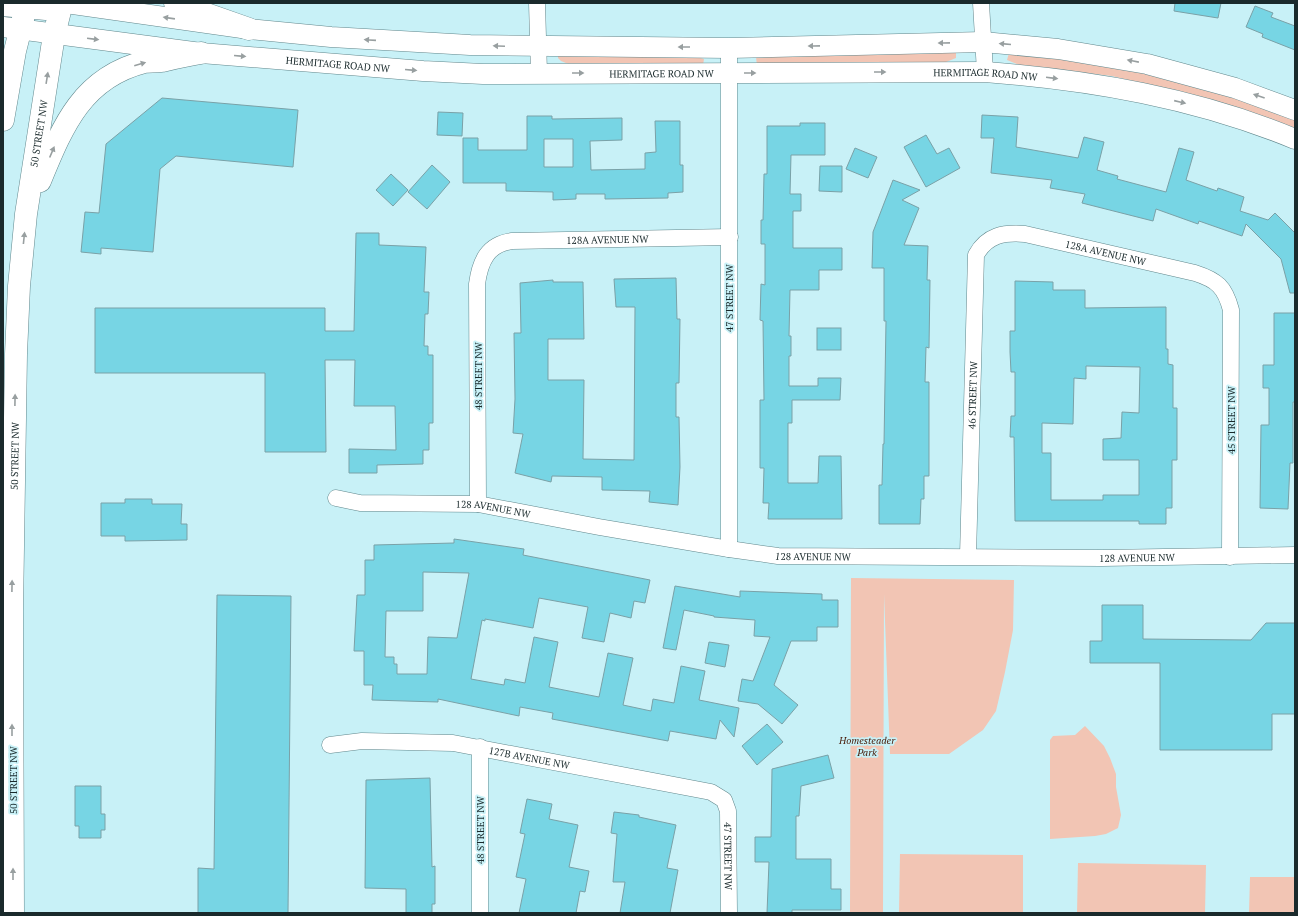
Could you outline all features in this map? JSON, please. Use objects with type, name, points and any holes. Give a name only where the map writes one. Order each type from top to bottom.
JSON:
[{"type":"main road","name":"50 STREET NW","points":[[13,913],[7,611],[16,354],[21,263],[26,214],[54,35],[61,3]]},
{"type":"main road","points":[[174,3],[249,29]]},
{"type":"main road","points":[[3,120],[15,51],[12,29],[26,6]]},
{"type":"main road","points":[[26,214],[68,117],[104,79],[122,70],[145,62],[161,61],[201,53]]},
{"type":"street","points":[[3,6],[26,6],[46,10],[61,3]]},
{"type":"street","points":[[66,3],[249,29],[401,42],[538,47],[729,48],[983,42],[1058,49],[1147,64],[1235,88],[1295,110]]},
{"type":"street","points":[[537,3],[539,73]]},
{"type":"street","points":[[981,3],[985,72]]},
{"type":"street","name":"HERMITAGE ROAD NW","points":[[12,29],[201,53],[423,71],[482,74],[985,72],[1056,78],[1141,93],[1233,116],[1295,139]]},
{"type":"street","name":"47 STREET NW","points":[[729,48],[729,549]]},
{"type":"street","name":"128A AVENUE NW","points":[[989,239],[1012,233],[1025,234],[1195,273],[1210,278],[1221,286]]},
{"type":"street","name":"128A AVENUE NW","points":[[488,251],[503,242],[512,241],[730,237]]},
{"type":"street","name":"46 STREET NW","points":[[968,556],[974,268],[976,255],[981,246],[989,239]]},
{"type":"street","name":"48 STREET NW","points":[[478,504],[477,284],[482,260],[488,251]]},
{"type":"street","name":"45 STREET NW","points":[[1221,286],[1231,310],[1230,557]]},
{"type":"street","name":"128 AVENUE NW","points":[[336,498],[360,503],[478,504],[729,549],[778,556],[1295,556]]},
{"type":"street","name":"127B AVENUE NW","points":[[330,745],[362,741],[428,741],[480,746],[701,789],[718,795],[724,800]]},
{"type":"street","name":"48 STREET NW","points":[[480,746],[480,913]]},
{"type":"street","name":"47 STREET NW","points":[[724,800],[728,811],[729,823],[730,913]]},
{"type":"green space","points":[[956,51],[956,58],[946,62],[757,66],[756,57]]},
{"type":"green space","points":[[1009,53],[1122,69],[1205,88],[1248,101],[1295,118],[1295,131],[1226,105],[1112,76],[1019,65],[1007,60]]},
{"type":"green space","points":[[690,55],[704,59],[703,65],[571,65],[561,61],[558,58],[558,56]]},
{"type":"green space","name":"Homesteader Park","points":[[851,578],[1014,580],[1013,630],[996,711],[983,730],[949,754],[890,754],[884,594],[883,913],[850,913]]},
{"type":"green space","points":[[1085,726],[1104,746],[1116,774],[1116,787],[1121,815],[1118,828],[1106,834],[1095,836],[1050,839],[1050,740],[1053,736],[1075,735]]},
{"type":"green space","points":[[900,854],[1023,855],[1023,913],[899,913]]},
{"type":"green space","points":[[1078,863],[1206,865],[1205,913],[1077,913]]},
{"type":"green space","points":[[1250,877],[1295,877],[1295,913],[1249,913]]},
{"type":"building","points":[[1175,3],[1221,3],[1218,18],[1174,11]]},
{"type":"building","points":[[1255,6],[1273,13],[1271,17],[1295,26],[1295,50],[1262,37],[1263,34],[1246,27]]},
{"type":"building","points":[[162,98],[298,110],[293,167],[176,156],[160,169],[153,252],[101,248],[101,254],[81,252],[85,212],[99,213],[106,144]]},
{"type":"building","points":[[438,112],[463,113],[462,136],[437,135]]},
{"type":"building","points":[[982,115],[1018,117],[1016,147],[1078,158],[1084,137],[1104,142],[1097,170],[1118,176],[1117,179],[1166,192],[1179,148],[1194,152],[1186,180],[1217,191],[1218,188],[1244,197],[1240,211],[1268,220],[1275,213],[1295,233],[1295,293],[1290,293],[1281,259],[1246,224],[1242,236],[1199,221],[1198,224],[1156,209],[1153,221],[1082,203],[1085,194],[1050,188],[1052,180],[991,173],[994,138],[981,138]]},
{"type":"building","points":[[527,116],[552,116],[552,119],[622,118],[622,140],[590,141],[591,170],[645,169],[645,153],[656,152],[655,121],[680,121],[680,165],[683,165],[683,192],[668,193],[668,198],[605,199],[605,194],[576,194],[576,199],[553,200],[553,192],[506,191],[506,183],[463,183],[463,138],[478,138],[478,150],[527,150]],"holes":[[[544,139],[573,139],[573,167],[544,167]]]},
{"type":"building","points":[[800,123],[825,123],[825,155],[791,155],[790,194],[801,194],[801,211],[793,211],[793,248],[842,248],[842,270],[819,270],[819,290],[790,290],[789,336],[791,336],[791,356],[789,356],[789,386],[818,386],[818,378],[841,378],[840,400],[792,400],[792,423],[788,423],[788,483],[818,483],[819,456],[841,456],[842,519],[768,519],[769,503],[763,503],[764,468],[760,468],[760,400],[764,400],[763,321],[760,320],[761,284],[765,285],[765,244],[761,244],[761,220],[763,220],[764,174],[767,174],[767,126],[800,126]]},
{"type":"building","points":[[926,135],[937,154],[949,148],[960,168],[926,187],[904,147]]},
{"type":"building","points":[[855,148],[877,157],[868,178],[846,169]]},
{"type":"building","points":[[432,165],[450,182],[427,209],[408,192]]},
{"type":"building","points":[[820,166],[842,166],[842,192],[819,191]]},
{"type":"building","points":[[391,174],[408,190],[393,206],[376,190]]},
{"type":"building","points":[[893,180],[920,190],[902,200],[919,208],[904,245],[928,246],[927,280],[930,280],[929,348],[926,347],[925,382],[929,382],[929,476],[924,476],[924,499],[921,499],[920,524],[879,524],[879,485],[882,485],[884,444],[886,321],[884,321],[884,268],[872,268],[873,232]]},
{"type":"building","points":[[356,233],[379,233],[379,245],[426,247],[424,292],[429,292],[428,314],[425,314],[424,346],[428,346],[428,355],[433,355],[433,423],[429,423],[429,450],[423,450],[423,464],[377,465],[377,473],[349,473],[349,449],[396,450],[395,406],[354,406],[355,360],[325,360],[326,452],[265,452],[265,373],[95,373],[95,308],[325,308],[325,331],[354,331]]},
{"type":"building","points":[[676,278],[677,319],[680,319],[679,383],[676,383],[676,417],[679,417],[680,467],[678,505],[649,502],[650,491],[602,490],[602,477],[552,476],[551,482],[515,473],[523,434],[513,433],[515,399],[514,333],[521,333],[520,283],[553,280],[553,282],[583,282],[584,339],[548,339],[548,380],[584,380],[583,459],[634,460],[635,307],[616,307],[614,279]]},
{"type":"building","points":[[1015,281],[1053,282],[1053,290],[1085,290],[1085,308],[1166,307],[1166,349],[1168,349],[1168,364],[1173,365],[1173,408],[1177,408],[1177,460],[1172,460],[1172,508],[1166,508],[1166,524],[1139,524],[1139,521],[1015,521],[1014,437],[1010,437],[1011,416],[1015,416],[1015,372],[1011,372],[1010,331],[1015,331]],"holes":[[[1086,366],[1140,367],[1139,413],[1122,412],[1121,438],[1103,439],[1103,460],[1139,460],[1139,495],[1103,495],[1103,500],[1051,500],[1051,453],[1042,453],[1042,423],[1073,424],[1074,378],[1086,379]]]},
{"type":"building","points":[[1274,313],[1295,313],[1293,463],[1290,463],[1288,509],[1260,508],[1261,425],[1269,425],[1269,388],[1263,388],[1263,365],[1274,365]]},
{"type":"building","points":[[817,328],[841,328],[841,350],[817,350]]},
{"type":"building","points":[[125,499],[152,499],[152,504],[182,504],[181,524],[187,524],[187,540],[125,541],[125,536],[101,536],[101,503],[125,503]]},
{"type":"building","points":[[454,539],[524,549],[523,555],[650,580],[645,603],[634,601],[631,618],[610,613],[604,642],[582,638],[588,607],[539,598],[533,628],[485,619],[485,621],[482,620],[471,679],[504,685],[505,679],[525,683],[534,637],[558,642],[549,687],[599,697],[608,653],[633,658],[623,705],[651,711],[653,699],[674,703],[681,666],[705,671],[699,700],[739,708],[734,737],[720,720],[716,739],[670,731],[668,741],[552,719],[553,713],[520,707],[519,716],[438,699],[438,702],[372,700],[373,685],[364,685],[364,651],[354,651],[357,595],[365,595],[365,560],[374,560],[374,545],[454,543]],"holes":[[[423,572],[469,573],[457,638],[428,637],[427,674],[397,674],[397,664],[394,664],[394,657],[385,657],[386,611],[423,611]]]},
{"type":"building","points":[[675,586],[740,597],[740,591],[822,594],[822,600],[838,600],[838,627],[817,627],[817,641],[791,641],[774,685],[798,705],[782,724],[758,704],[738,701],[742,679],[753,681],[770,637],[754,636],[755,620],[714,617],[684,610],[676,650],[663,648]]},
{"type":"building","points":[[217,595],[291,596],[288,913],[198,913],[198,868],[214,869]]},
{"type":"building","points":[[1102,605],[1143,605],[1143,639],[1251,640],[1266,623],[1295,623],[1295,714],[1272,714],[1272,750],[1160,750],[1160,663],[1090,663],[1090,641],[1102,641]]},
{"type":"building","points":[[709,642],[729,645],[725,667],[705,663]]},
{"type":"building","points":[[767,724],[783,742],[757,765],[742,746]]},
{"type":"building","points":[[828,755],[834,778],[801,786],[799,816],[796,816],[796,859],[831,859],[831,889],[841,889],[841,910],[792,910],[792,913],[767,913],[769,862],[755,862],[755,837],[771,837],[772,769]]},
{"type":"building","points":[[430,778],[432,867],[435,866],[435,904],[432,904],[432,913],[406,913],[406,889],[365,888],[366,780]]},
{"type":"building","points":[[75,786],[101,786],[101,814],[105,814],[105,830],[101,830],[101,838],[79,838],[79,826],[75,826]]},
{"type":"building","points":[[527,799],[552,804],[549,819],[578,825],[569,867],[589,871],[585,892],[580,891],[576,913],[519,913],[526,879],[516,877],[525,834],[520,833]]},
{"type":"building","points":[[614,812],[639,815],[639,817],[676,825],[667,868],[678,870],[670,913],[620,913],[625,882],[613,882],[617,834],[611,833]]}]
